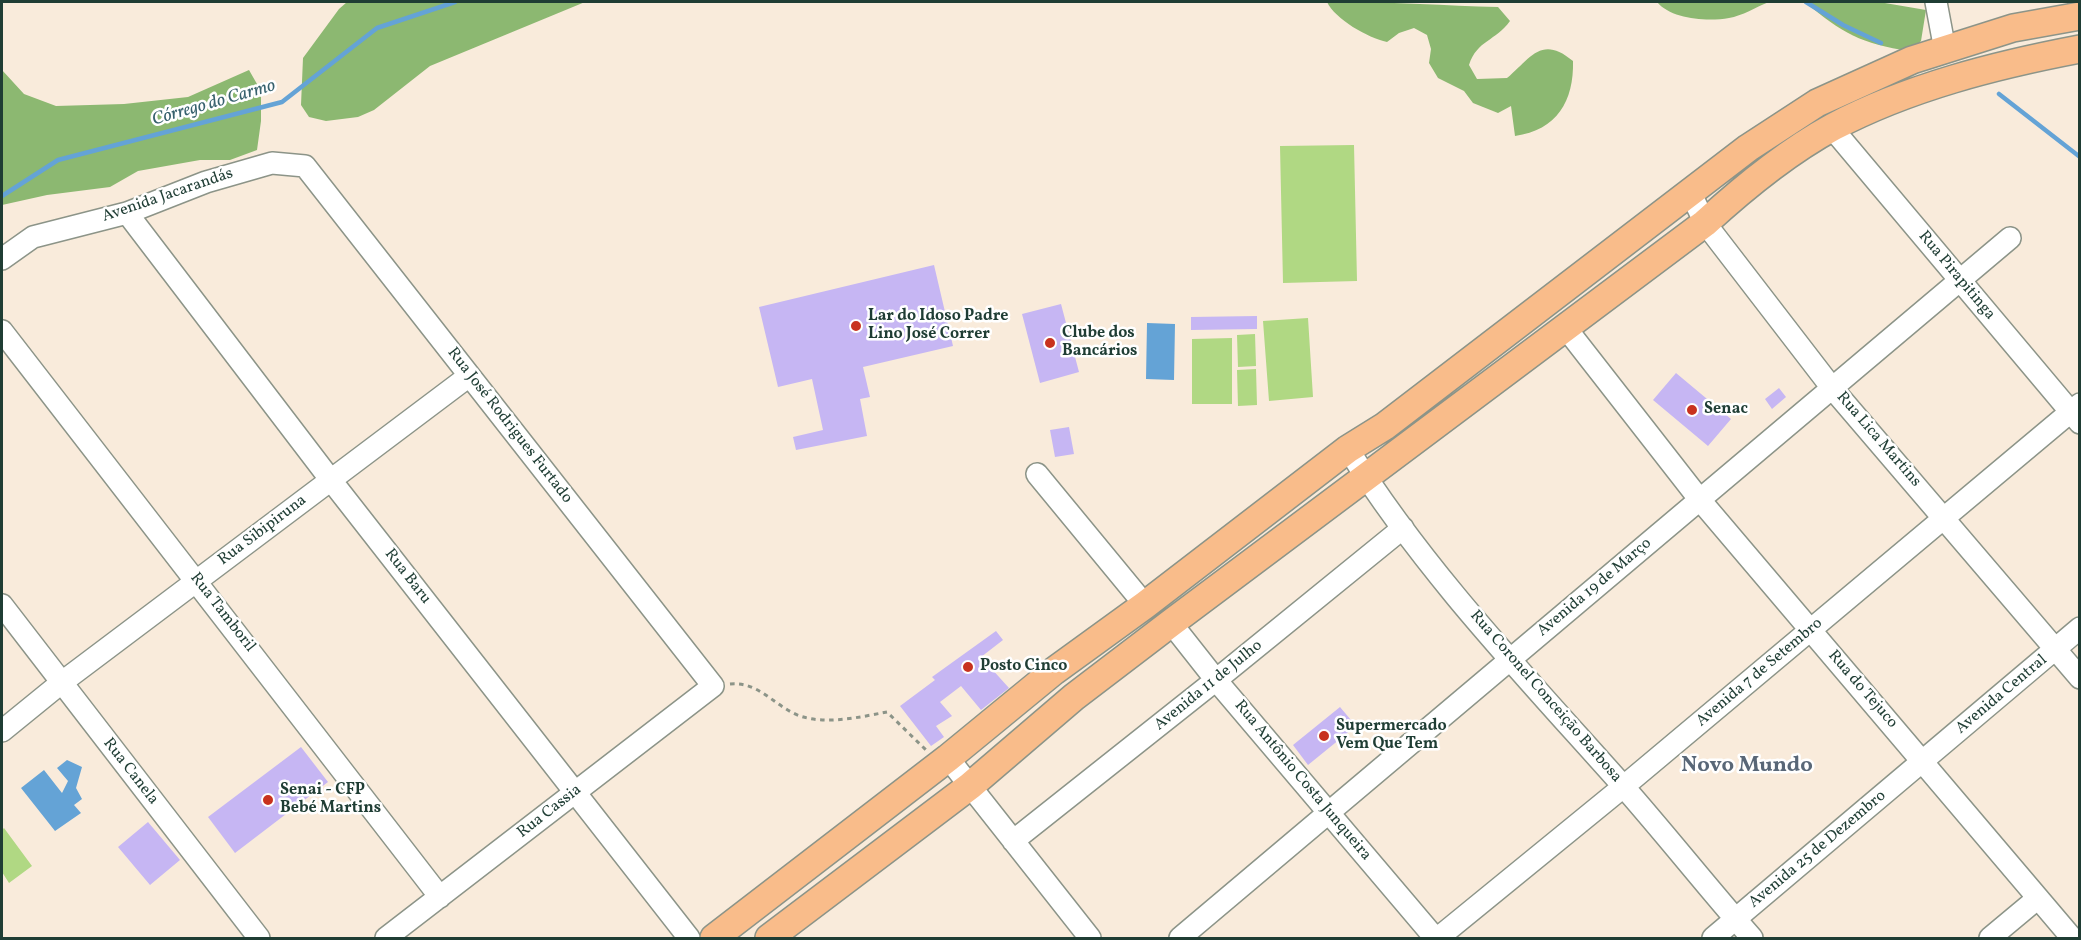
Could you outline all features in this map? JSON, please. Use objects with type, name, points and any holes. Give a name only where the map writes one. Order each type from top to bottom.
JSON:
[{"type":"main road","points":[[714,939],[759,905],[940,755],[1145,605],[1348,449],[1385,426],[1748,148],[1817,103],[1912,60],[2013,28],[2079,16]]},
{"type":"main road","points":[[778,936],[970,786],[1074,697],[1365,476],[1705,223],[1774,167],[1833,128],[1930,86],[2023,60],[2079,49]]},
{"type":"main road","points":[[1054,671],[1074,697]]},
{"type":"street","points":[[1934,3],[1945,50]]},
{"type":"street","name":"Rua Pirapitinga","points":[[1833,128],[1960,280],[2076,413]]},
{"type":"street","name":"Avenida Jacarandás","points":[[2,259],[33,237],[127,213],[206,182],[272,163],[305,166]]},
{"type":"street","name":"Rua José Rodrigues Furtado","points":[[305,166],[713,686]]},
{"type":"street","name":"Rua Lica Martins","points":[[1690,192],[1705,223],[1833,388],[1944,516],[2079,678]]},
{"type":"street","name":"Rua Baru","points":[[127,213],[330,480],[689,939]]},
{"type":"street","name":"Avenida 19 de Março","points":[[1180,939],[2010,238]]},
{"type":"street","name":"Rua do Tejuco","points":[[1565,327],[1700,500],[2072,939]]},
{"type":"street","name":"Rua Tamboril","points":[[2,331],[440,897]]},
{"type":"street","name":"Rua Sibipiruna","points":[[2,731],[61,683],[469,376]]},
{"type":"street","name":"Avenida 7 de Setembro","points":[[1436,939],[1623,787],[1944,516],[2076,413]]},
{"type":"street","name":"Rua Coronel Conceição Barbosa","points":[[1348,449],[1403,528],[1509,660],[1623,787],[1752,939]]},
{"type":"street","points":[[1037,474],[1145,605]]},
{"type":"street","name":"Avenida 11 de Julho","points":[[1013,841],[1216,681],[1403,528]]},
{"type":"street","name":"Rua Canela","points":[[2,605],[259,939]]},
{"type":"street","name":"Rua Antônio Costa Junqueira","points":[[1171,623],[1216,681],[1436,939]]},
{"type":"street","name":"Avenida Central","points":[[1924,762],[2079,628]]},
{"type":"street","name":"Rua Cassia","points":[[386,939],[713,686]]},
{"type":"street","points":[[940,755],[970,786],[981,804],[1090,939]]},
{"type":"street","name":"Avenida 25 de Dezembro","points":[[1713,939],[1924,762]]},
{"type":"street","points":[[1990,939],[2038,898]]},
{"type":"street","points":[[759,905],[778,936]]},
{"type":"path","points":[[713,686],[744,683],[800,716],[844,720],[887,712],[925,750],[940,755]]},
{"type":"green space","points":[[347,2],[585,2],[430,66],[374,110],[358,117],[326,121],[309,117],[301,105],[303,58],[339,9]]},
{"type":"green space","points":[[1327,2],[1498,7],[1510,21],[1505,28],[1482,45],[1472,57],[1469,65],[1477,79],[1507,78],[1537,52],[1552,50],[1562,53],[1573,61],[1573,75],[1566,101],[1552,120],[1542,127],[1530,133],[1515,136],[1511,106],[1498,113],[1473,103],[1464,91],[1438,78],[1429,63],[1431,49],[1427,35],[1414,28],[1399,33],[1387,42],[1379,40],[1344,21]]},
{"type":"green space","points":[[1657,2],[1769,2],[1734,17],[1710,20],[1680,16],[1663,8]]},
{"type":"green space","points":[[1805,2],[1879,2],[1926,10],[1921,41],[1910,51],[1865,41],[1830,22]]},
{"type":"green space","points":[[2,70],[24,94],[56,106],[124,104],[188,97],[249,70],[261,91],[261,121],[257,150],[230,160],[200,160],[138,171],[110,187],[47,195],[2,205]]},
{"type":"green space","points":[[1354,145],[1357,281],[1283,283],[1280,146]]},
{"type":"green space","points":[[1308,318],[1313,397],[1269,401],[1263,321]]},
{"type":"green space","points":[[1255,334],[1256,366],[1238,367],[1237,335]]},
{"type":"green space","points":[[1232,338],[1232,404],[1192,404],[1192,339]]},
{"type":"green space","points":[[1256,369],[1257,405],[1238,406],[1237,370]]},
{"type":"green space","points":[[4,828],[32,866],[9,883],[2,872],[2,830]]},
{"type":"water","points":[[1147,323],[1175,324],[1174,380],[1146,379]]},
{"type":"water","points":[[67,760],[82,767],[76,788],[82,799],[74,805],[81,813],[55,831],[21,788],[44,770],[62,793],[68,781],[57,768]]},
{"type":"building","name":"Lar do Idoso Padre Lino José Correr","points":[[934,265],[953,346],[863,367],[870,397],[860,399],[867,436],[796,450],[793,437],[823,430],[812,379],[778,387],[759,307]]},
{"type":"building","name":"Clube dos Bancários","points":[[1061,304],[1079,372],[1040,383],[1022,314]]},
{"type":"building","points":[[1257,316],[1257,329],[1191,330],[1191,317]]},
{"type":"building","name":"Senac","points":[[1676,373],[1731,419],[1708,446],[1653,400]]},
{"type":"building","points":[[1779,388],[1786,397],[1772,409],[1765,399]]},
{"type":"building","points":[[1069,427],[1074,454],[1055,457],[1050,430]]},
{"type":"building","points":[[996,631],[1003,640],[981,657],[1009,688],[981,710],[961,686],[940,702],[952,716],[936,726],[944,737],[931,746],[900,706],[935,680],[932,677]]},
{"type":"building","name":"Supermercado Vem Que Tem","points":[[1340,707],[1356,726],[1308,765],[1293,745]]},
{"type":"building","name":"Senai - CFP Bebé Martins","points":[[301,747],[328,782],[235,853],[208,817]]},
{"type":"building","points":[[148,822],[180,860],[150,885],[118,847]]},
{"type":"waterway","name":"Córrego do Carmo","points":[[2,196],[58,160],[282,102],[377,28],[455,2]]},
{"type":"waterway","points":[[1806,2],[1843,25],[1881,43]]},
{"type":"waterway","points":[[1999,94],[2080,157]]},
{"type":"place","name":"Lar do Idoso Padre Lino José Correr","points":[[856,326]]},
{"type":"place","name":"Clube dos Bancários","points":[[1050,343]]},
{"type":"place","name":"Senac","points":[[1692,410]]},
{"type":"place","name":"Posto Cinco","points":[[968,667]]},
{"type":"place","name":"Supermercado Vem Que Tem","points":[[1324,736]]},
{"type":"place","name":"Senai - CFP Bebé Martins","points":[[268,800]]},
{"type":"district","name":"Novo Mundo","points":[[1747,767]]}]
